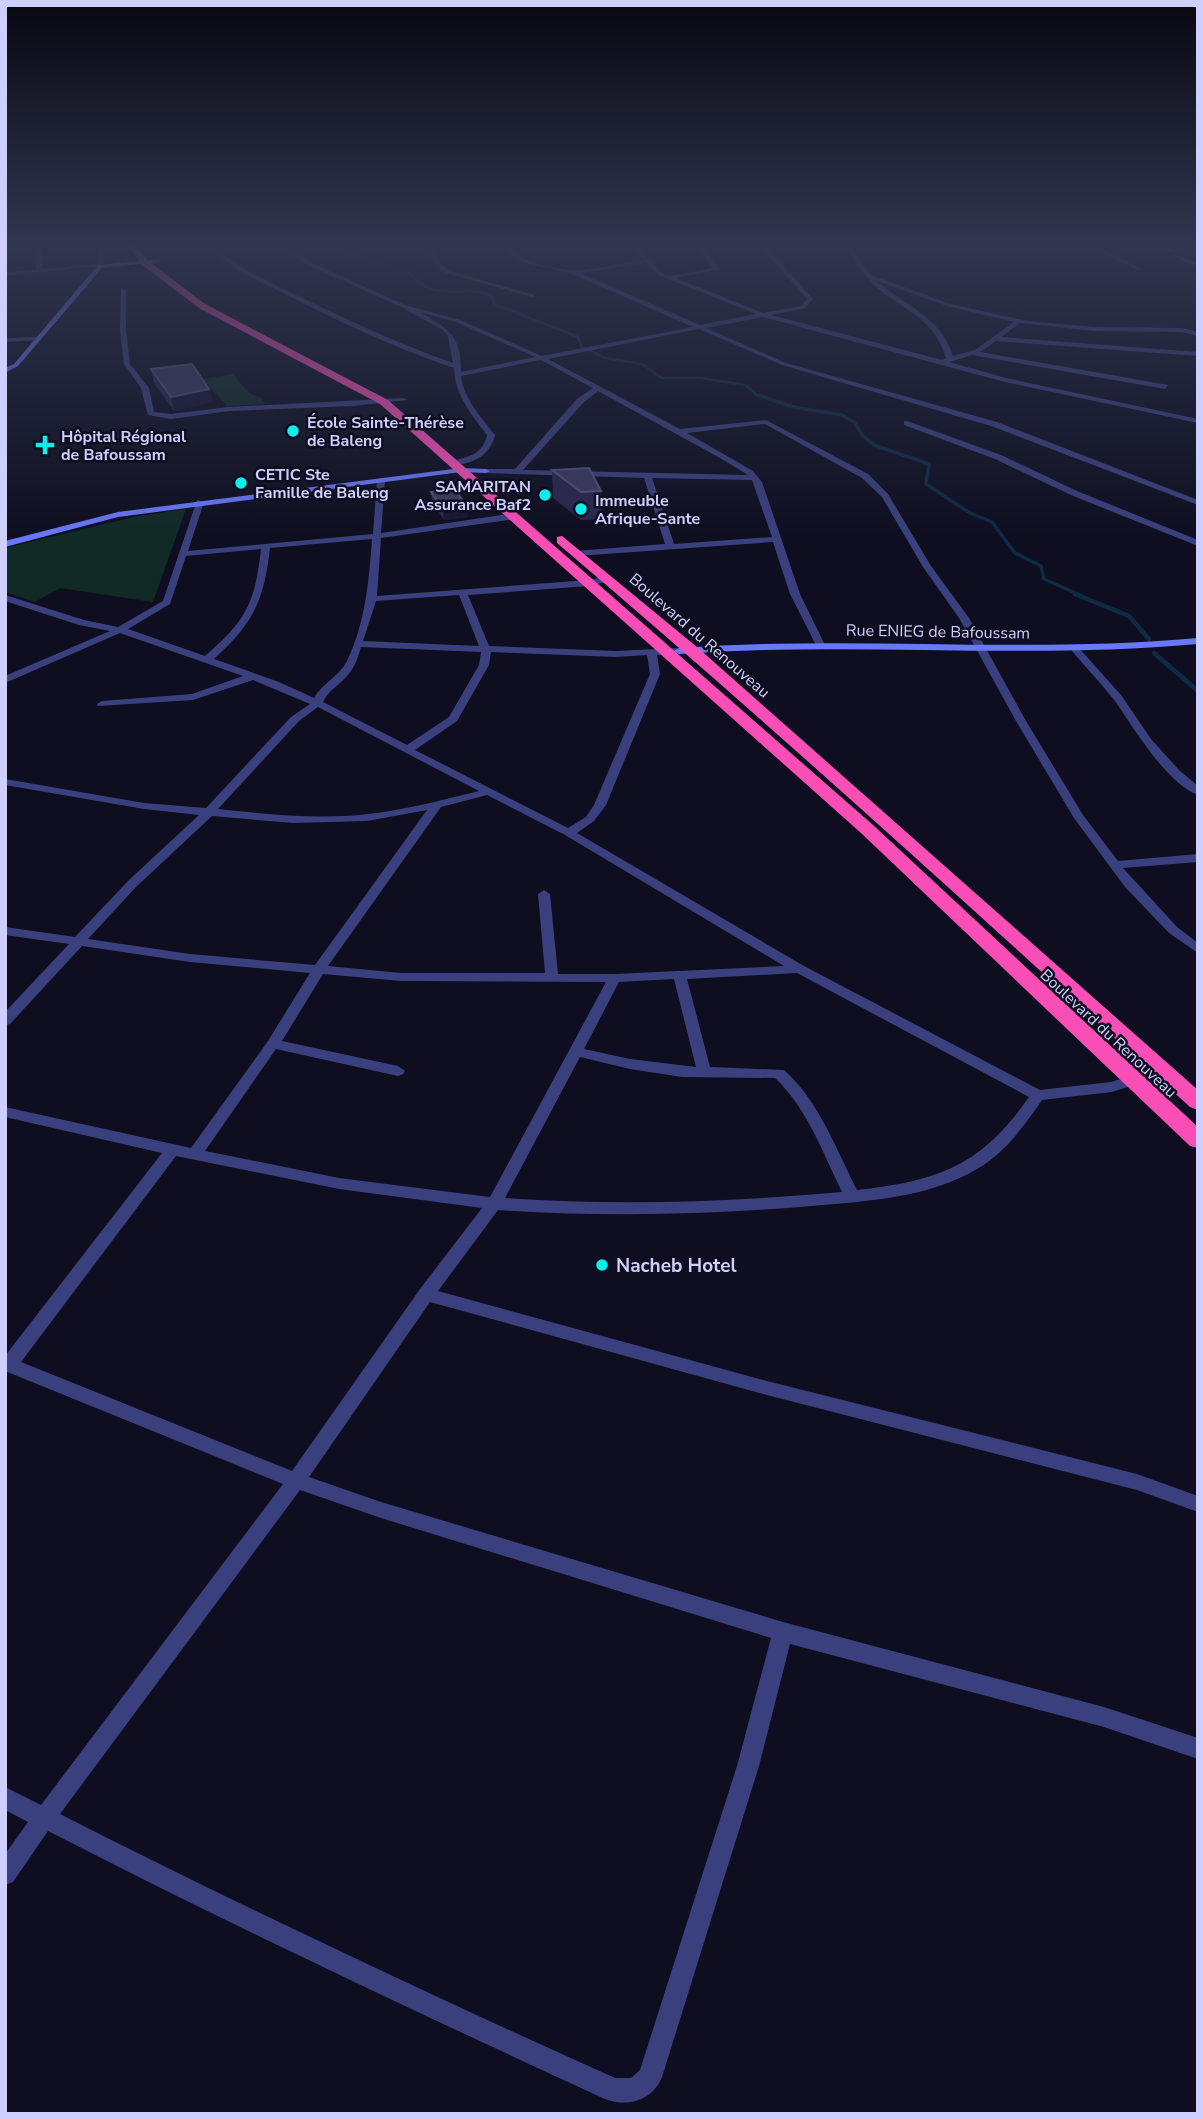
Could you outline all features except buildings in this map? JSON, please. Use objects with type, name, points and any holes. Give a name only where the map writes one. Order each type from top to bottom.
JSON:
[{"type":"highway","name":"Boulevard du Renouveau","points":[[280,343],[403,400],[462,464],[589,583],[890,824],[1198,1102]]},
{"type":"highway","name":"Boulevard du Renouveau","points":[[321,364],[384,402],[462,464],[486,471],[607,579],[672,651],[867,829],[1198,1140]]},
{"type":"highway","points":[[867,829],[890,824]]},
{"type":"highway","points":[[911,870],[936,865]]},
{"type":"street","points":[[5,371],[16,365],[33,343]]},
{"type":"street","points":[[124,343],[127,364],[145,388],[151,413],[157,416],[239,408],[403,400]]},
{"type":"street","points":[[391,343],[458,370],[622,343]]},
{"type":"street","points":[[5,544],[118,515],[381,480],[462,464],[487,449],[491,435],[468,404],[458,383],[453,343]]},
{"type":"street","points":[[508,343],[542,358],[723,456],[755,478],[795,594],[820,645]]},
{"type":"street","points":[[735,343],[808,372],[912,399],[1005,428],[1198,503]]},
{"type":"street","points":[[872,343],[946,361],[1005,380],[1198,421]]},
{"type":"street","points":[[945,343],[946,361]]},
{"type":"street","points":[[946,361],[974,353],[990,343]]},
{"type":"street","points":[[1048,343],[1198,354]]},
{"type":"street","points":[[974,353],[1164,387]]},
{"type":"street","points":[[516,473],[580,401],[596,388]]},
{"type":"street","points":[[677,432],[756,421],[769,423],[865,476],[884,496],[927,567],[983,649],[1035,745],[1078,816],[1113,865],[1173,930],[1198,949]]},
{"type":"street","points":[[906,423],[998,457],[1074,493],[1198,543]]},
{"type":"street","points":[[486,471],[755,478]]},
{"type":"street","points":[[647,475],[670,545]]},
{"type":"street","points":[[5,1021],[132,884],[210,811],[295,719],[317,703],[322,693],[343,675],[352,661],[372,599],[381,480]]},
{"type":"street","points":[[5,680],[120,630],[169,599],[200,502]]},
{"type":"street","points":[[183,554],[376,536],[515,516]]},
{"type":"street","points":[[577,553],[778,539]]},
{"type":"street","points":[[206,661],[237,634],[252,613],[263,579],[266,546]]},
{"type":"street","points":[[372,599],[589,583],[607,579]]},
{"type":"street","points":[[409,749],[444,727],[458,713],[481,675],[486,650],[463,593]]},
{"type":"street","points":[[5,598],[82,623],[120,630],[253,676],[317,703],[569,833],[799,969],[1038,1096],[1112,1087],[1163,1071]]},
{"type":"street","name":"Rue ENIEG de Bafoussam","points":[[672,651],[820,645],[1075,649],[1148,647],[1198,641]]},
{"type":"street","points":[[357,644],[486,650],[672,651]]},
{"type":"street","points":[[1075,649],[1118,697],[1147,741],[1175,772],[1198,792]]},
{"type":"street","points":[[569,833],[590,819],[600,805],[654,674],[672,651]]},
{"type":"street","points":[[102,704],[194,696],[253,676]]},
{"type":"street","points":[[5,782],[144,806],[277,819],[367,818],[437,805],[491,791]]},
{"type":"street","points":[[194,1155],[273,1044],[318,971],[437,805]]},
{"type":"street","points":[[1113,865],[1198,858]]},
{"type":"street","points":[[544,894],[552,978]]},
{"type":"street","points":[[5,931],[190,958],[318,971],[461,978],[615,978],[799,969]]},
{"type":"street","points":[[680,976],[704,1072]]},
{"type":"street","points":[[5,1874],[296,1481],[426,1294],[495,1202],[573,1051],[615,978]]},
{"type":"street","points":[[273,1044],[398,1071]]},
{"type":"street","points":[[573,1051],[630,1064],[704,1072],[769,1070],[786,1077],[806,1108],[852,1196]]},
{"type":"street","points":[[5,1112],[194,1155],[380,1190],[495,1202],[644,1211],[770,1205],[909,1188],[944,1179],[971,1166],[994,1150],[1013,1131],[1038,1096]]},
{"type":"street","points":[[172,1150],[8,1364],[296,1481],[381,1510],[783,1632],[1104,1717],[1198,1749]]},
{"type":"street","points":[[426,1294],[776,1391],[1137,1482],[1198,1504]]},
{"type":"street","points":[[5,1798],[181,1888],[417,2001],[614,2090],[628,2093],[642,2088],[650,2077],[748,1766],[783,1632]]},
{"type":"green space","points":[[233,374],[249,393],[261,398],[265,404],[227,406],[203,379]]},
{"type":"green space","points":[[186,509],[153,602],[60,588],[35,602],[5,592],[5,548],[138,516]]},
{"type":"waterway","points":[[580,343],[582,347],[605,358],[642,364],[662,378],[701,378],[745,385],[757,395],[766,398]]},
{"type":"waterway","points":[[761,396],[766,398]]},
{"type":"waterway","points":[[766,398],[793,407],[842,415],[854,422],[863,436],[874,445],[929,464],[926,484],[970,513],[992,522],[1015,553],[1041,566],[1044,579],[1080,595]]},
{"type":"waterway","points":[[1075,594],[1129,616],[1149,639]]},
{"type":"waterway","points":[[1154,653],[1198,691]]},
{"type":"place","name":"École Sainte-Thérèse de Baleng","points":[[293,431]]},
{"type":"place","name":"Hôpital Régional de Bafoussam","points":[[45,445]]},
{"type":"place","name":"CETIC Ste Famille de Baleng","points":[[241,483]]},
{"type":"place","name":"SAMARITAN Assurance Baf2","points":[[545,495]]},
{"type":"place","name":"Immeuble Afrique-Sante","points":[[581,509]]},
{"type":"place","name":"Nacheb Hotel","points":[[602,1265]]}]
